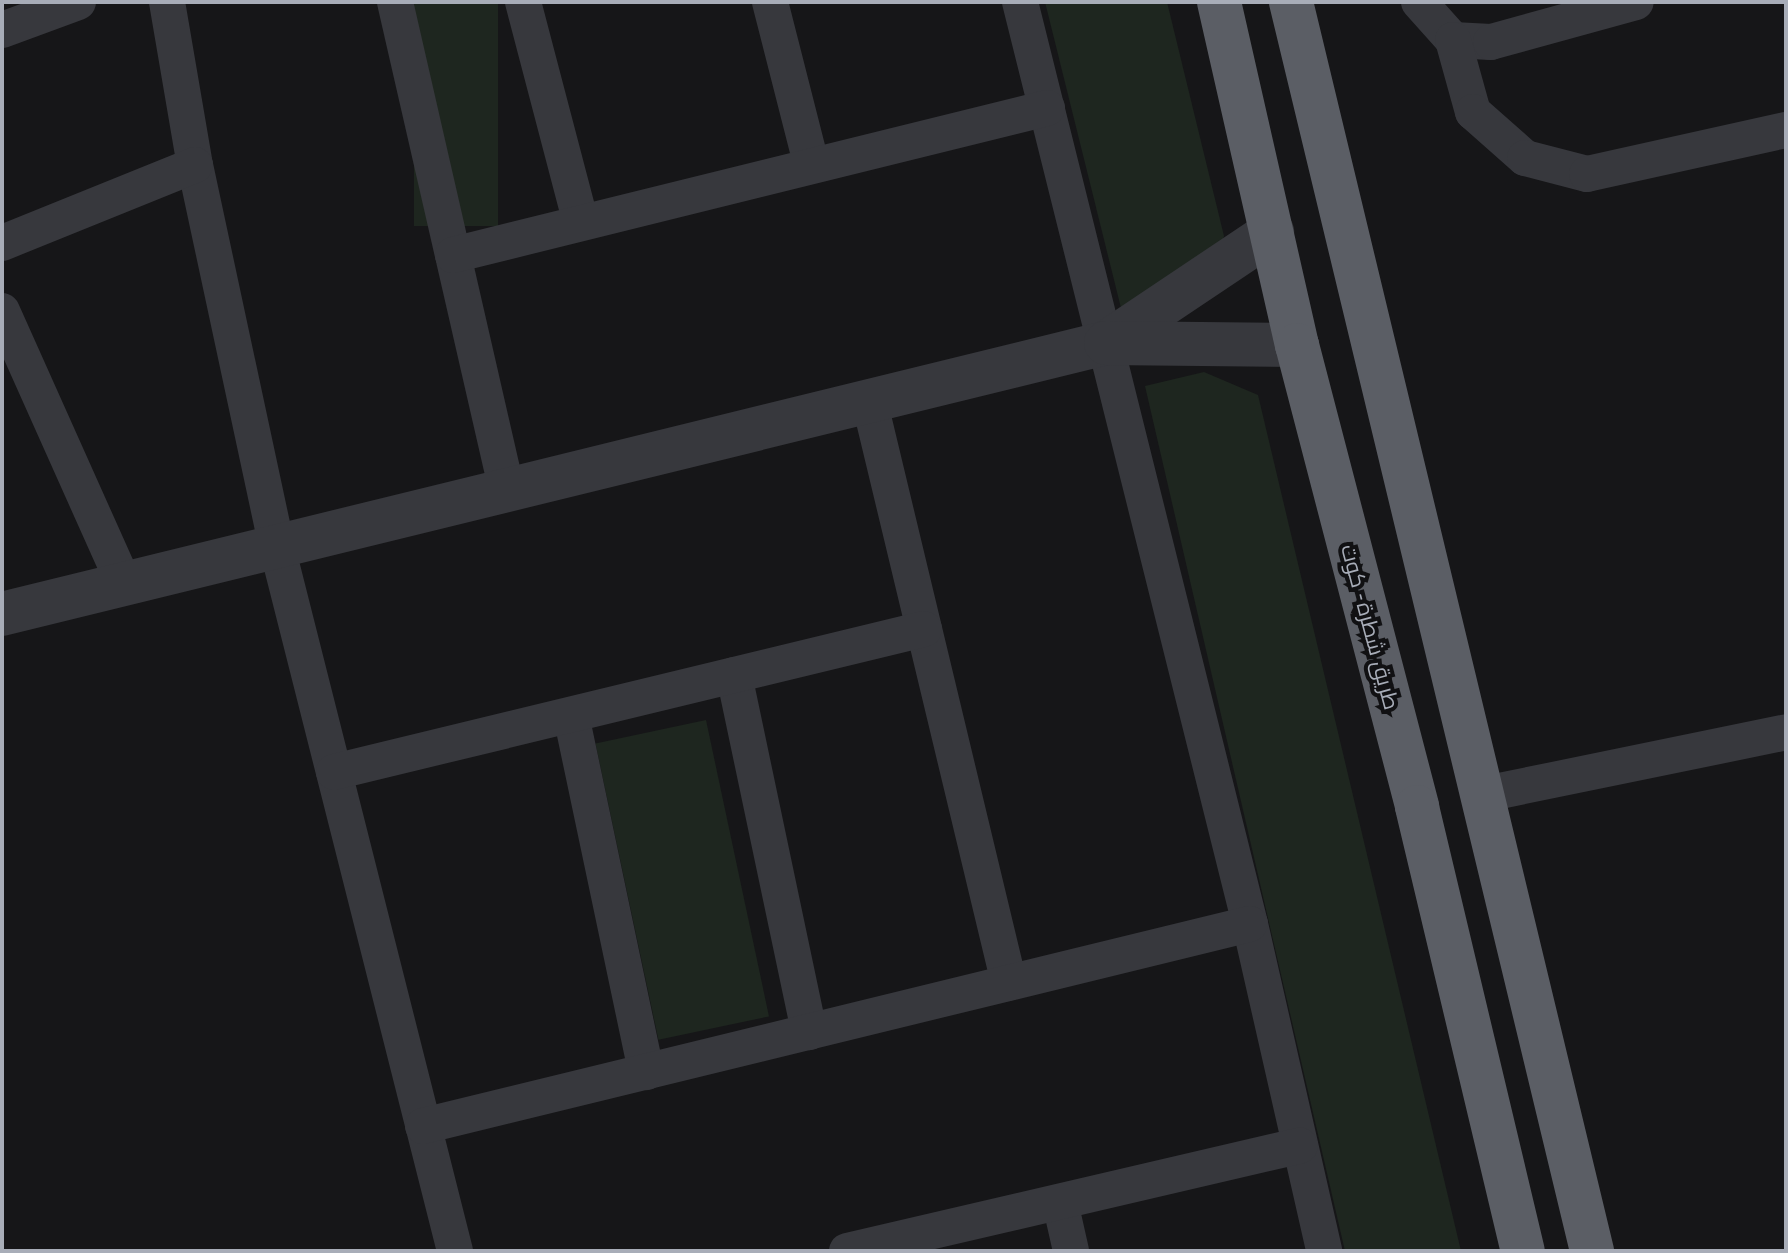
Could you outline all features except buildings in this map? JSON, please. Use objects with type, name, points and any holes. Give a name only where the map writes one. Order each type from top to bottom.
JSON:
[{"type":"highway","name":"طريق شطرة - كوت","points":[[1219,2],[1297,345],[1519,1237]]},
{"type":"highway","points":[[1291,2],[1485,794],[1592,1251]]},
{"type":"highway","points":[[1484,1088],[1522,1092],[1551,1075]]},
{"type":"highway","points":[[1519,1237],[1523,1210],[1542,1200],[1582,1206]]},
{"type":"street","points":[[2,30],[78,2]]},
{"type":"street","points":[[167,2],[195,165],[277,547],[455,1251]]},
{"type":"street","points":[[395,2],[507,491]]},
{"type":"street","points":[[523,2],[580,220]]},
{"type":"street","points":[[770,2],[811,163]]},
{"type":"street","points":[[1020,2],[1250,924],[1324,1251]]},
{"type":"street","points":[[1419,2],[1453,40],[1473,112],[1525,158],[1587,174],[1786,130]]},
{"type":"street","points":[[1453,40],[1491,42],[1636,2]]},
{"type":"street","points":[[453,255],[580,220],[1047,108]]},
{"type":"street","points":[[2,243],[195,165]]},
{"type":"street","points":[[1106,343],[1272,232]]},
{"type":"street","points":[[2,311],[124,584]]},
{"type":"street","points":[[2,614],[870,404],[1106,343],[1297,345]]},
{"type":"street","points":[[870,404],[1009,983]]},
{"type":"street","points":[[334,772],[924,629]]},
{"type":"street","points":[[734,675],[809,1032]]},
{"type":"street","points":[[571,715],[646,1072]]},
{"type":"street","points":[[1485,794],[1786,732]]},
{"type":"street","points":[[423,1126],[1250,924]]},
{"type":"street","points":[[847,1251],[1300,1146]]},
{"type":"street","points":[[1060,1202],[1071,1251]]},
{"type":"shaded area","points":[[414,2],[498,2],[498,226],[414,226]]},
{"type":"shaded area","points":[[1045,2],[1167,2],[1224,236],[1217,260],[1121,308]]},
{"type":"shaded area","points":[[1204,372],[1258,395],[1461,1251],[1345,1251],[1145,386]]},
{"type":"shaded area","points":[[706,720],[769,1016],[658,1040],[595,743]]}]
